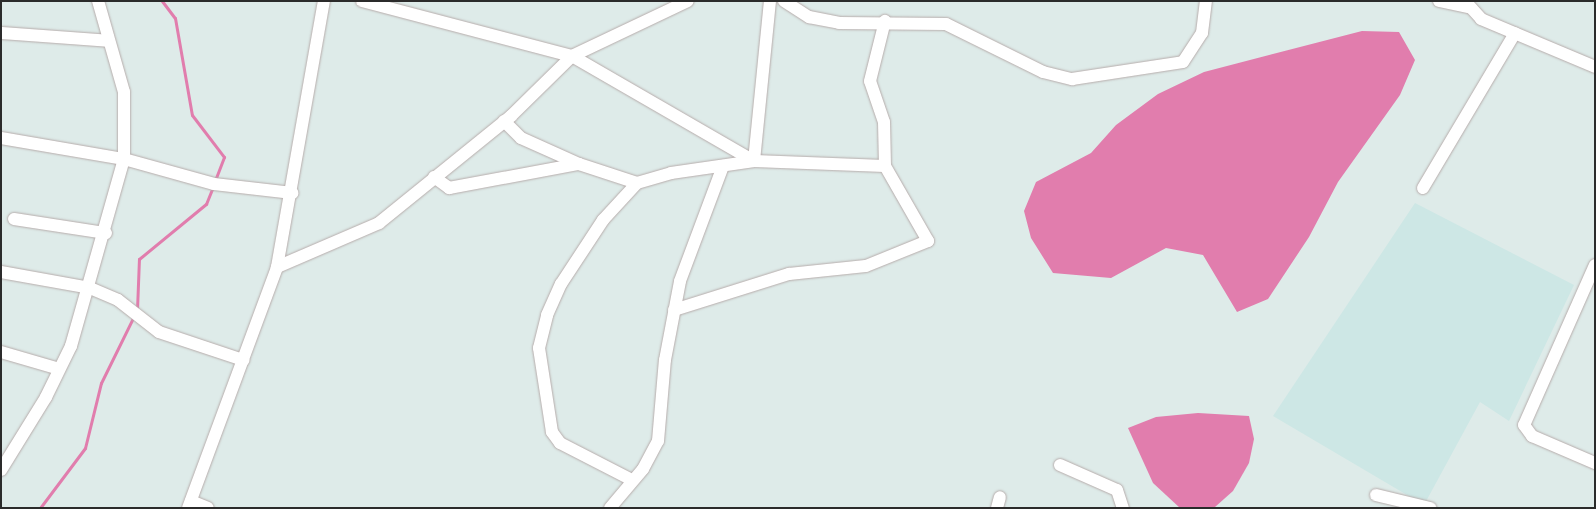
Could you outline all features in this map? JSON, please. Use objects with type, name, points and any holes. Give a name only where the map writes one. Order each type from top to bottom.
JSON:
[{"type":"street","points":[[1,470],[59,369],[90,288],[124,159],[124,92],[98,1]]},
{"type":"street","points":[[208,508],[189,505],[277,267],[292,193],[324,1]]},
{"type":"street","points":[[362,1],[572,56],[754,162]]},
{"type":"street","points":[[277,267],[379,223],[434,176],[504,121],[572,56],[688,1]]},
{"type":"street","points":[[754,162],[770,1]]},
{"type":"street","points":[[784,1],[809,17],[839,23],[885,21],[946,24],[1043,72],[1072,79],[1183,62],[1202,33],[1206,1]]},
{"type":"street","points":[[1439,1],[1466,4],[1481,18],[1595,67]]},
{"type":"street","points":[[674,310],[789,274],[866,266],[928,241],[884,166],[884,122],[870,76],[885,21]]},
{"type":"street","points":[[1,33],[109,41]]},
{"type":"street","points":[[1423,188],[1515,33]]},
{"type":"street","points":[[504,121],[521,138],[579,164],[637,183],[722,166],[754,162],[884,166]]},
{"type":"street","points":[[1,138],[124,159],[214,184],[292,193]]},
{"type":"street","points":[[434,176],[450,188],[496,182],[579,164]]},
{"type":"street","points":[[611,507],[643,469],[658,442],[674,310],[722,166]]},
{"type":"street","points":[[632,480],[556,439],[540,348],[561,284],[604,220],[637,183]]},
{"type":"street","points":[[14,219],[106,233]]},
{"type":"street","points":[[1595,265],[1524,425],[1532,436],[1595,463]]},
{"type":"street","points":[[1,272],[90,288],[136,312],[159,332],[243,360]]},
{"type":"street","points":[[1,352],[59,369]]},
{"type":"street","points":[[1060,465],[1117,490],[1123,508]]},
{"type":"street","points":[[1376,496],[1430,508]]},
{"type":"shaded area","points":[[1362,31],[1399,32],[1415,60],[1400,95],[1338,182],[1309,237],[1268,299],[1237,312],[1203,255],[1166,248],[1111,278],[1053,273],[1031,238],[1024,211],[1036,182],[1091,153],[1116,125],[1158,94],[1204,72]]},
{"type":"shaded area","points":[[1415,203],[1574,285],[1509,421],[1480,402],[1424,505],[1273,416]]},
{"type":"shaded area","points":[[1198,413],[1249,416],[1254,439],[1249,463],[1233,491],[1215,507],[1180,508],[1153,483],[1128,428],[1156,417]]},
{"type":"waterway","points":[[162,1],[175,18],[192,115],[224,157],[215,181]]},
{"type":"waterway","points":[[137,310],[139,259],[206,204],[213,187]]},
{"type":"waterway","points":[[40,508],[85,448],[101,383],[134,316]]}]
